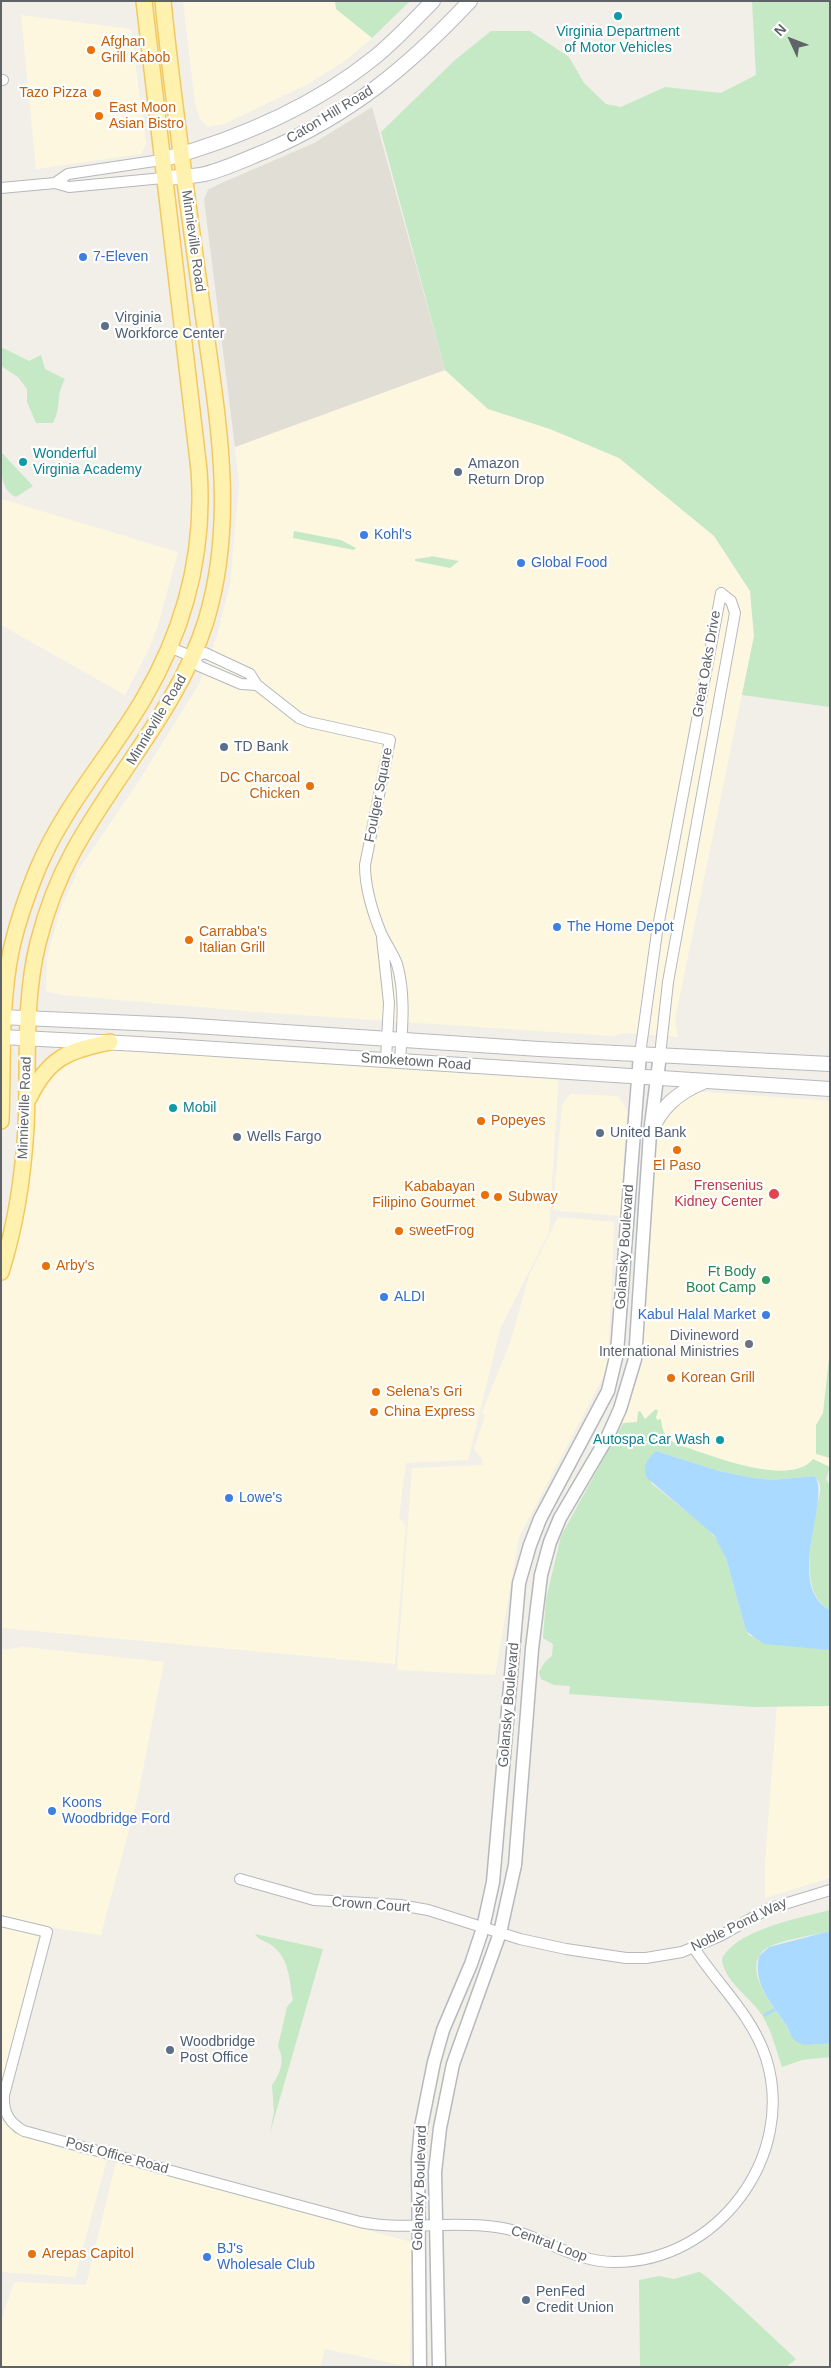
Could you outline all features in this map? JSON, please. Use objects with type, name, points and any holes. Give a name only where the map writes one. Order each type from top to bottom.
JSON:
[{"type":"main road","name":"Minnieville Road","points":[[1,1121],[3,1018],[10,958],[26,899],[51,842],[68,811],[143,699],[169,647],[181,619],[198,545],[200,492],[144,1]]},
{"type":"main road","name":"Minnieville Road","points":[[1,1272],[17,1211],[26,1128],[28,1018],[37,946],[59,880],[80,839],[167,708],[193,657],[206,621],[218,572],[224,500],[220,436],[184,176],[163,1]]},
{"type":"main road","name":"Caton Hill Road","points":[[161,160],[182,155],[270,122],[315,99],[375,57],[432,1]]},
{"type":"main road","name":"Caton Hill Road","points":[[163,178],[206,173],[247,159],[289,140],[354,104],[414,58],[470,1]]},
{"type":"main road","points":[[1,970],[10,958]]},
{"type":"main road","name":"Smoketown Road","points":[[3,1018],[830,1064]]},
{"type":"main road","name":"Smoketown Road","points":[[3,1037],[110,1042],[830,1090]]},
{"type":"main road","points":[[26,1104],[37,1082],[53,1063],[72,1052],[110,1042]]},
{"type":"main road","points":[[650,1133],[658,1116],[669,1102],[682,1092],[707,1081]]},
{"type":"street","points":[[55,183],[68,174],[161,160]]},
{"type":"street","points":[[1,188],[55,183],[69,188],[163,178]]},
{"type":"street","name":"Great Oaks Drive","points":[[640,1054],[657,932],[720,593],[731,601],[735,613],[668,982],[660,1055]]},
{"type":"street","name":"Foulger Square","points":[[169,647],[193,657],[204,653],[250,674],[257,685],[309,722],[390,740],[366,866],[367,892],[398,972],[402,998],[400,1061]]},
{"type":"street","name":"Foulger Square","points":[[382,934],[382,953],[389,1003],[386,1060]]},
{"type":"street","name":"Golansky Boulevard","points":[[420,2367],[418,2160],[426,2095],[444,2030],[471,1964],[483,1928],[493,1882],[519,1583],[530,1545],[552,1494],[594,1421],[610,1383],[617,1353],[640,1054]]},
{"type":"street","name":"Golansky Boulevard","points":[[439,2367],[435,2172],[446,2092],[465,2028],[489,1968],[500,1933],[515,1865],[532,1650],[540,1575],[560,1518],[607,1438],[628,1389],[639,1322],[650,1133],[660,1055]]},
{"type":"street","points":[[610,1383],[628,1389]]},
{"type":"street","points":[[513,1648],[532,1650]]},
{"type":"street","name":"Crown Court","points":[[240,1879],[314,1900],[400,1905],[428,1910],[500,1933]]},
{"type":"street","name":"Noble Pond Way","points":[[500,1933],[566,1949],[626,1958],[669,1956],[694,1948],[720,1936],[768,1909],[830,1890]]},
{"type":"street","name":"Post Office Road","points":[[1,1921],[47,1932],[4,2095],[6,2113],[16,2127],[24,2131],[360,2222],[395,2227],[418,2227]]},
{"type":"street","name":"Central Loop","points":[[418,2227],[498,2227],[536,2238],[577,2256],[611,2262],[630,2262],[658,2255],[692,2240],[714,2226],[733,2207],[753,2179],[767,2146],[772,2109],[770,2074],[762,2045],[749,2020],[711,1974],[694,1948]]},
{"type":"shaded area","points":[[183,1],[335,1],[336,9],[372,38],[346,60],[308,84],[224,124],[208,127],[200,119],[195,104]]},
{"type":"shaded area","points":[[21,15],[131,29],[146,144],[141,154],[36,169]]},
{"type":"shaded area","points":[[372,107],[445,370],[235,447],[204,199],[208,190],[217,185],[314,143]]},
{"type":"shaded area","points":[[445,370],[488,409],[550,429],[619,458],[714,536],[750,591],[754,636],[675,1019],[678,1037],[624,1033],[612,1036],[256,1012],[63,995],[46,991],[47,957],[61,908],[79,869],[137,784],[199,684],[217,636],[230,584],[239,484],[235,447]]},
{"type":"shaded area","points":[[1,499],[178,552],[158,625],[149,649],[125,695],[1,625]]},
{"type":"shaded area","points":[[86,1048],[559,1072],[549,1232],[500,1329],[468,1460],[406,1463],[399,1517],[406,1526],[395,1664],[1,1628],[1,1269],[37,1082]]},
{"type":"shaded area","points":[[705,1092],[830,1101],[830,1472],[769,1475],[740,1470],[616,1429],[626,1407],[655,1139],[663,1113],[695,1093]]},
{"type":"shaded area","points":[[570,1094],[618,1096],[627,1110],[620,1216],[553,1210],[562,1105]]},
{"type":"shaded area","points":[[558,1217],[614,1222],[608,1368],[519,1537],[495,1675],[397,1670],[412,1468],[483,1465],[482,1459],[474,1449],[485,1416],[482,1412],[510,1343],[529,1276]]},
{"type":"shaded area","points":[[25,1647],[164,1662],[137,1800],[101,1935],[41,1926],[1,2091],[1,1650]]},
{"type":"shaded area","points":[[777,1706],[830,1706],[830,1878],[765,1898],[765,1861]]},
{"type":"shaded area","points":[[1,2116],[6,2124],[34,2140],[81,2154],[107,2159],[75,2277],[1,2272]]},
{"type":"shaded area","points":[[116,2162],[411,2242],[410,2367],[325,2349],[320,2367],[1,2367],[1,2321],[14,2282],[86,2285]]},
{"type":"green space","points":[[335,1],[410,1],[372,38],[336,9]]},
{"type":"green space","points":[[752,1],[830,1],[830,707],[742,695],[754,636],[750,591],[714,536],[619,458],[550,429],[488,409],[445,370],[381,132],[455,60],[491,31],[530,31],[569,57],[584,83],[606,104],[621,107],[665,87],[721,93],[756,75]]},
{"type":"green space","points":[[1,347],[29,361],[41,355],[45,369],[65,379],[60,391],[56,417],[53,423],[36,423],[27,402],[27,389],[18,377],[1,366]]},
{"type":"green space","points":[[1,452],[33,486],[16,497],[7,489],[2,478]]},
{"type":"green space","points":[[294,531],[341,540],[356,548],[354,550],[293,538]]},
{"type":"green space","points":[[431,556],[459,561],[450,568],[415,561],[415,559]]},
{"type":"green space","points":[[830,1348],[830,1458],[816,1454],[816,1425],[823,1413]]},
{"type":"green space","points":[[656,1409],[658,1411],[657,1420],[661,1419],[663,1431],[669,1439],[676,1444],[726,1461],[767,1470],[786,1471],[801,1467],[813,1459],[830,1467],[826,1479],[830,1486],[830,1610],[820,1601],[813,1590],[810,1577],[811,1547],[820,1492],[820,1484],[815,1476],[772,1480],[754,1478],[719,1471],[656,1451],[651,1483],[708,1529],[721,1545],[746,1631],[750,1636],[830,1650],[830,1706],[754,1707],[569,1694],[570,1686],[554,1685],[541,1679],[539,1672],[545,1662],[552,1656],[553,1644],[543,1638],[546,1599],[561,1536],[623,1423],[637,1422],[638,1412],[640,1411],[645,1419]]},
{"type":"green space","points":[[830,1910],[830,1931],[776,1944],[764,1950],[758,1958],[756,1967],[762,1987],[791,2035],[796,2040],[811,2045],[830,2044],[830,2057],[802,2060],[782,2067],[771,2034],[762,2015],[727,1974],[722,1959],[741,1940],[755,1932],[787,1921]]},
{"type":"green space","points":[[255,1934],[323,1949],[270,2133],[274,2112],[272,2085],[278,2076],[282,2061],[278,2046],[287,2007],[293,2000],[285,1962],[277,1950]]},
{"type":"green space","points":[[699,2272],[796,2359],[786,2367],[640,2367],[639,2280],[659,2276],[674,2279]]},
{"type":"water","points":[[656,1451],[719,1471],[754,1478],[772,1480],[815,1476],[818,1488],[818,1504],[809,1563],[811,1582],[817,1598],[830,1610],[830,1650],[764,1644],[746,1631],[726,1558],[714,1535],[647,1478],[646,1463]]},
{"type":"water","points":[[830,1931],[830,2044],[803,2044],[793,2039],[764,1992],[758,1975],[759,1956],[769,1947]]},
{"type":"waterway","points":[[765,2015],[774,2010]]},
{"type":"place","name":"Virginia Department of Motor Vehicles","points":[[618,16]]},
{"type":"place","name":"Afghan Grill Kabob","points":[[91,50]]},
{"type":"place","name":"Tazo Pizza","points":[[97,93]]},
{"type":"place","name":"East Moon Asian Bistro","points":[[99,116]]},
{"type":"place","name":"7-Eleven","points":[[83,257]]},
{"type":"place","name":"Virginia Workforce Center","points":[[105,326]]},
{"type":"place","name":"Wonderful Virginia Academy","points":[[23,462]]},
{"type":"place","name":"Amazon Return Drop","points":[[458,472]]},
{"type":"place","name":"Kohl's","points":[[364,535]]},
{"type":"place","name":"Global Food","points":[[521,563]]},
{"type":"place","name":"TD Bank","points":[[224,747]]},
{"type":"place","name":"DC Charcoal Chicken","points":[[310,786]]},
{"type":"place","name":"The Home Depot","points":[[557,927]]},
{"type":"place","name":"Carrabba's Italian Grill","points":[[189,940]]},
{"type":"place","name":"Mobil","points":[[173,1108]]},
{"type":"place","name":"Popeyes","points":[[481,1121]]},
{"type":"place","name":"United Bank","points":[[600,1133]]},
{"type":"place","name":"Wells Fargo","points":[[237,1137]]},
{"type":"place","name":"El Paso","points":[[677,1150]]},
{"type":"place","name":"Frensenius Kidney Center","points":[[774,1194]]},
{"type":"place","name":"Kababayan Filipino Gourmet","points":[[485,1195]]},
{"type":"place","name":"Subway","points":[[498,1197]]},
{"type":"place","name":"sweetFrog","points":[[399,1231]]},
{"type":"place","name":"Arby's","points":[[46,1266]]},
{"type":"place","name":"Ft Body Boot Camp","points":[[766,1280]]},
{"type":"place","name":"ALDI","points":[[384,1297]]},
{"type":"place","name":"Kabul Halal Market","points":[[766,1315]]},
{"type":"place","name":"Divineword International Ministries","points":[[749,1344]]},
{"type":"place","name":"Korean Grill","points":[[671,1378]]},
{"type":"place","name":"Selena’s Gri","points":[[376,1392]]},
{"type":"place","name":"China Express","points":[[374,1412]]},
{"type":"place","name":"Autospa Car Wash","points":[[720,1440]]},
{"type":"place","name":"Lowe's","points":[[229,1498]]},
{"type":"place","name":"Koons Woodbridge Ford","points":[[52,1811]]},
{"type":"place","name":"Woodbridge Post Office","points":[[170,2050]]},
{"type":"place","name":"Arepas Capitol","points":[[32,2254]]},
{"type":"place","name":"BJ's Wholesale Club","points":[[207,2257]]},
{"type":"place","name":"PenFed Credit Union","points":[[526,2300]]}]
